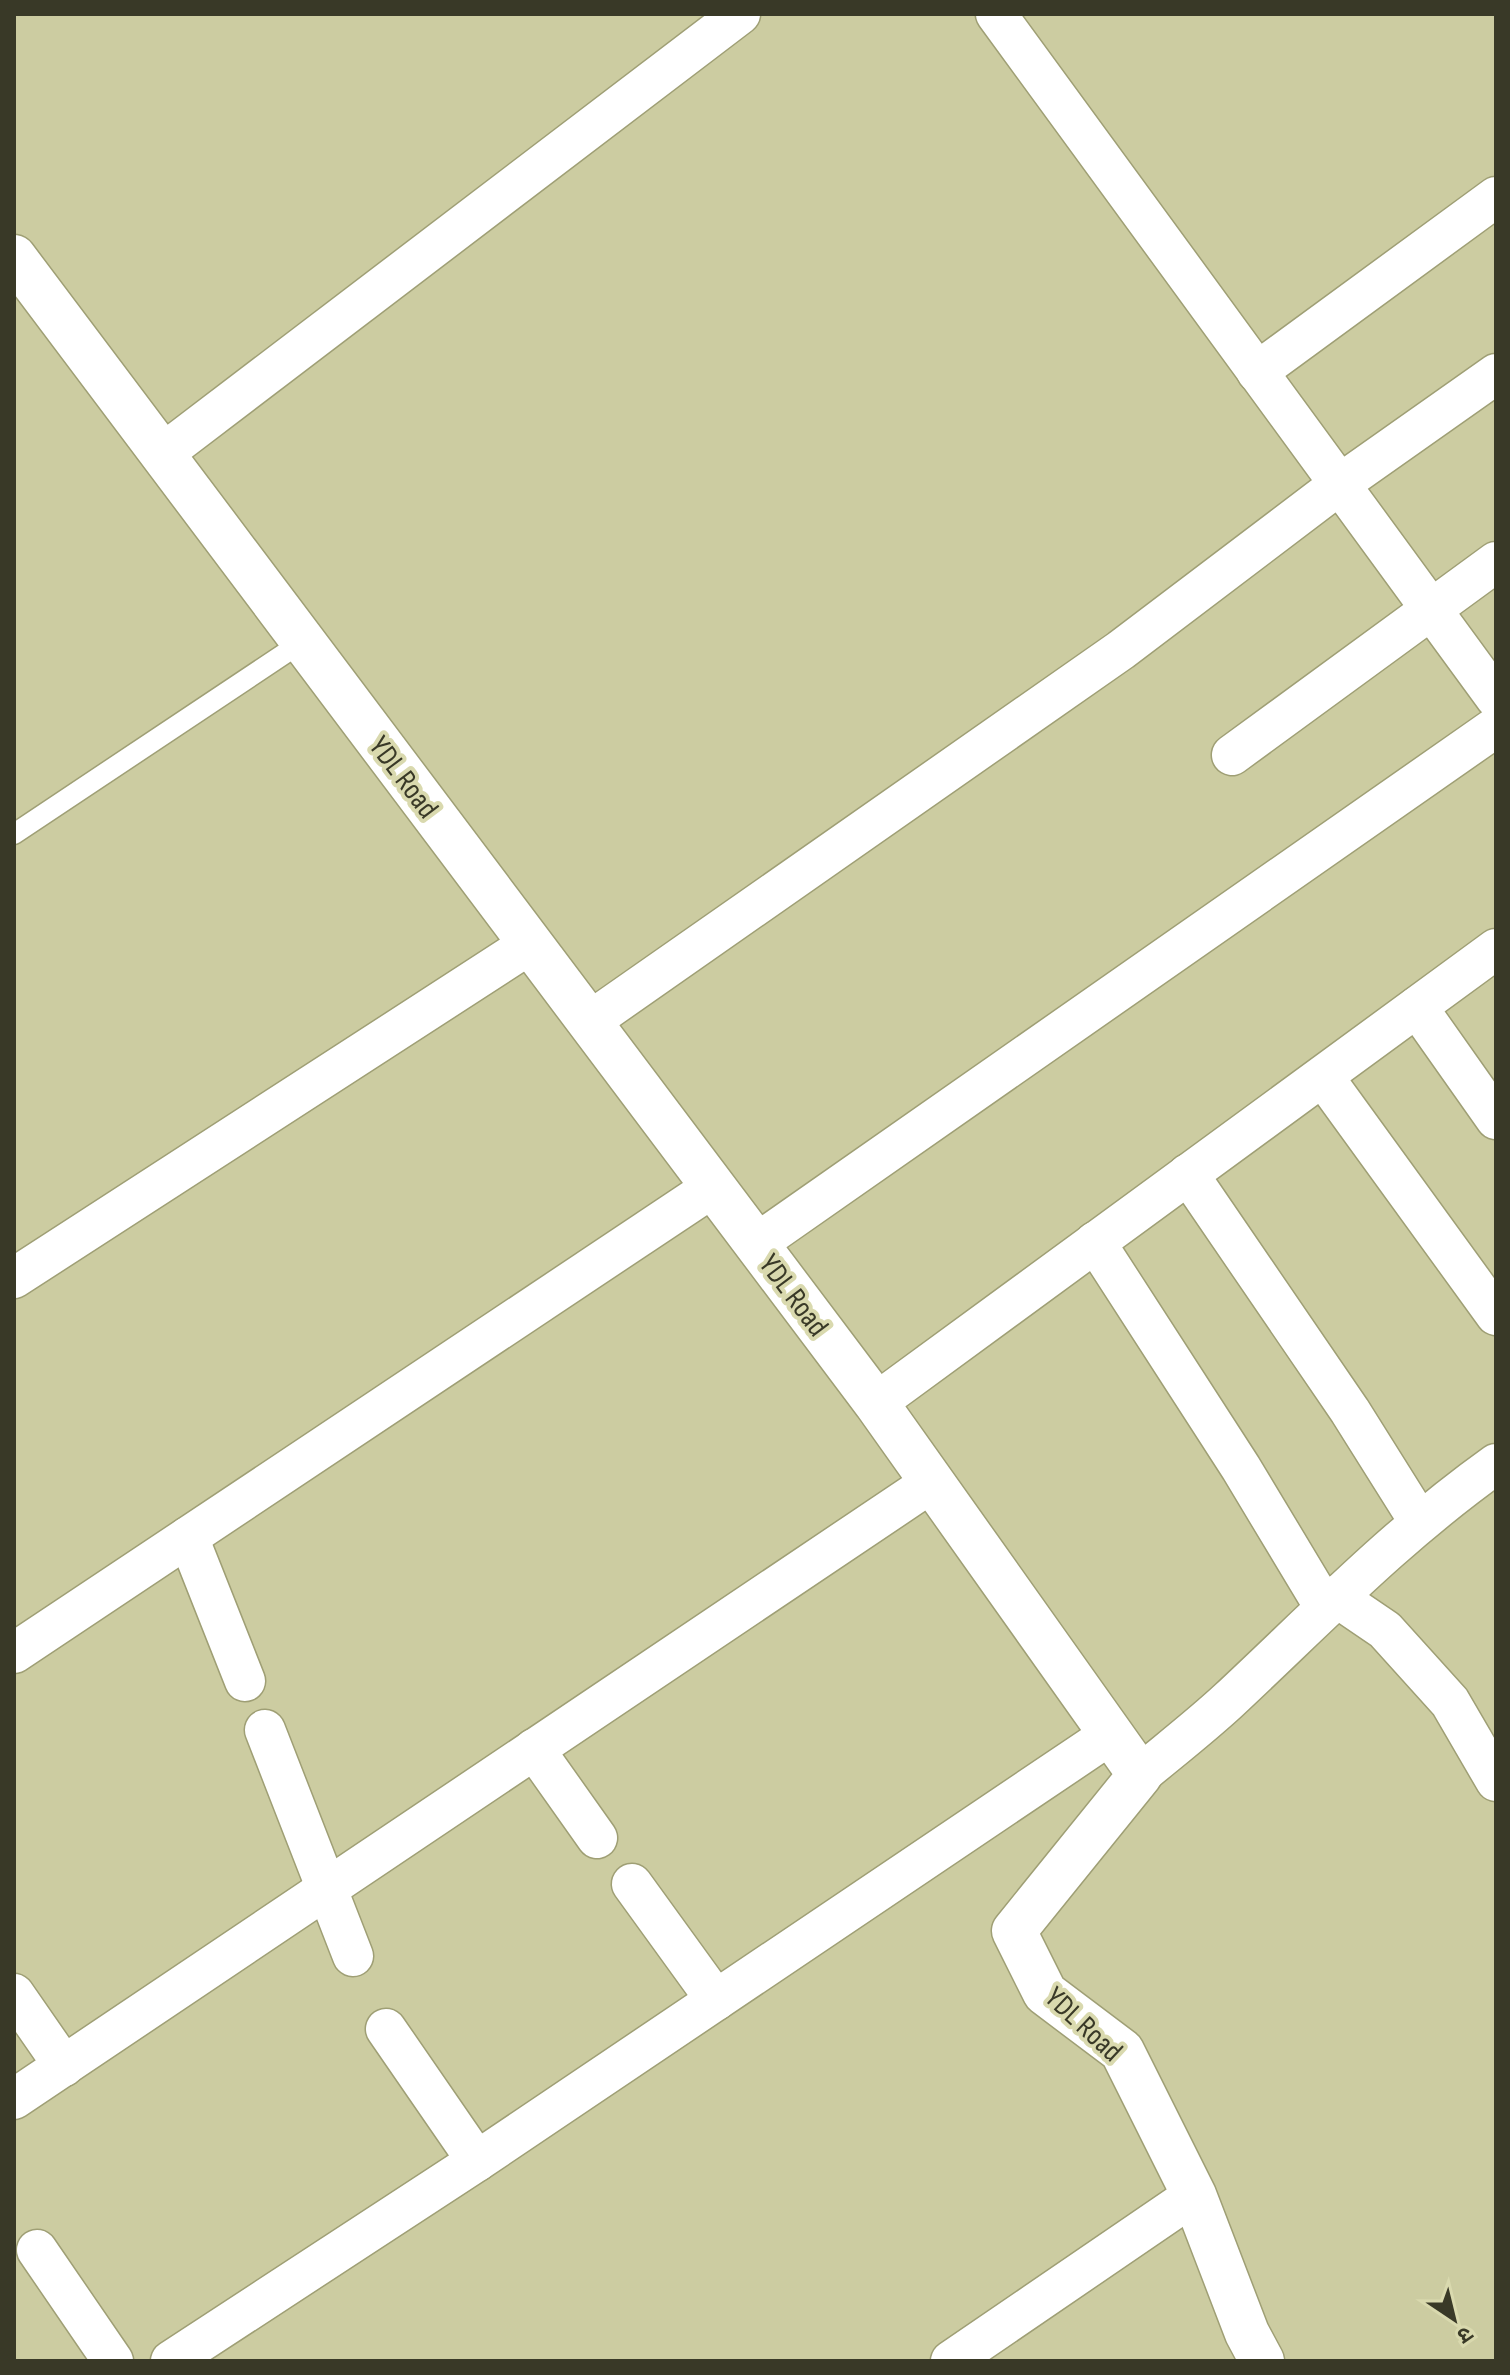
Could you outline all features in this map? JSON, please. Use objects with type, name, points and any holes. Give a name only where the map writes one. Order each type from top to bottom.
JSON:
[{"type":"street","points":[[161,455],[740,14]]},
{"type":"street","points":[[996,14],[1496,698]]},
{"type":"street","points":[[1257,372],[1496,197]]},
{"type":"street","name":"YDL Road","points":[[14,257],[876,1403],[1140,1775],[1014,1931],[1045,1993],[1122,2051],[1194,2195],[1247,2333],[1262,2361]]},
{"type":"street","points":[[589,1022],[1121,650],[1340,484],[1496,374]]},
{"type":"street","points":[[1232,755],[1496,562]]},
{"type":"street","points":[[756,1244],[1496,727]]},
{"type":"street","points":[[14,1278],[530,944]]},
{"type":"street","points":[[876,1403],[1324,1078],[1496,949]]},
{"type":"street","points":[[1417,1007],[1496,1119]]},
{"type":"street","points":[[1324,1078],[1496,1315]]},
{"type":"street","points":[[1188,1174],[1350,1411],[1419,1521]]},
{"type":"street","points":[[14,1653],[713,1187]]},
{"type":"street","points":[[1095,1242],[1329,1601],[1385,1630],[1450,1702],[1496,1781]]},
{"type":"street","points":[[1140,1775],[1228,1701],[1329,1601],[1419,1521],[1496,1464]]},
{"type":"street","points":[[14,2099],[932,1482]]},
{"type":"street","points":[[188,1537],[245,1681]]},
{"type":"street","points":[[265,1730],[353,1956]]},
{"type":"street","points":[[171,2361],[477,2161],[1111,1734]]},
{"type":"street","points":[[534,1749],[597,1838]]},
{"type":"street","points":[[632,1884],[716,2000]]},
{"type":"street","points":[[14,1994],[64,2066]]},
{"type":"street","points":[[386,2029],[477,2161]]},
{"type":"street","points":[[951,2361],[1194,2195]]},
{"type":"street","points":[[37,2250],[113,2361]]},
{"type":"lane","points":[[14,834],[302,642]]}]
